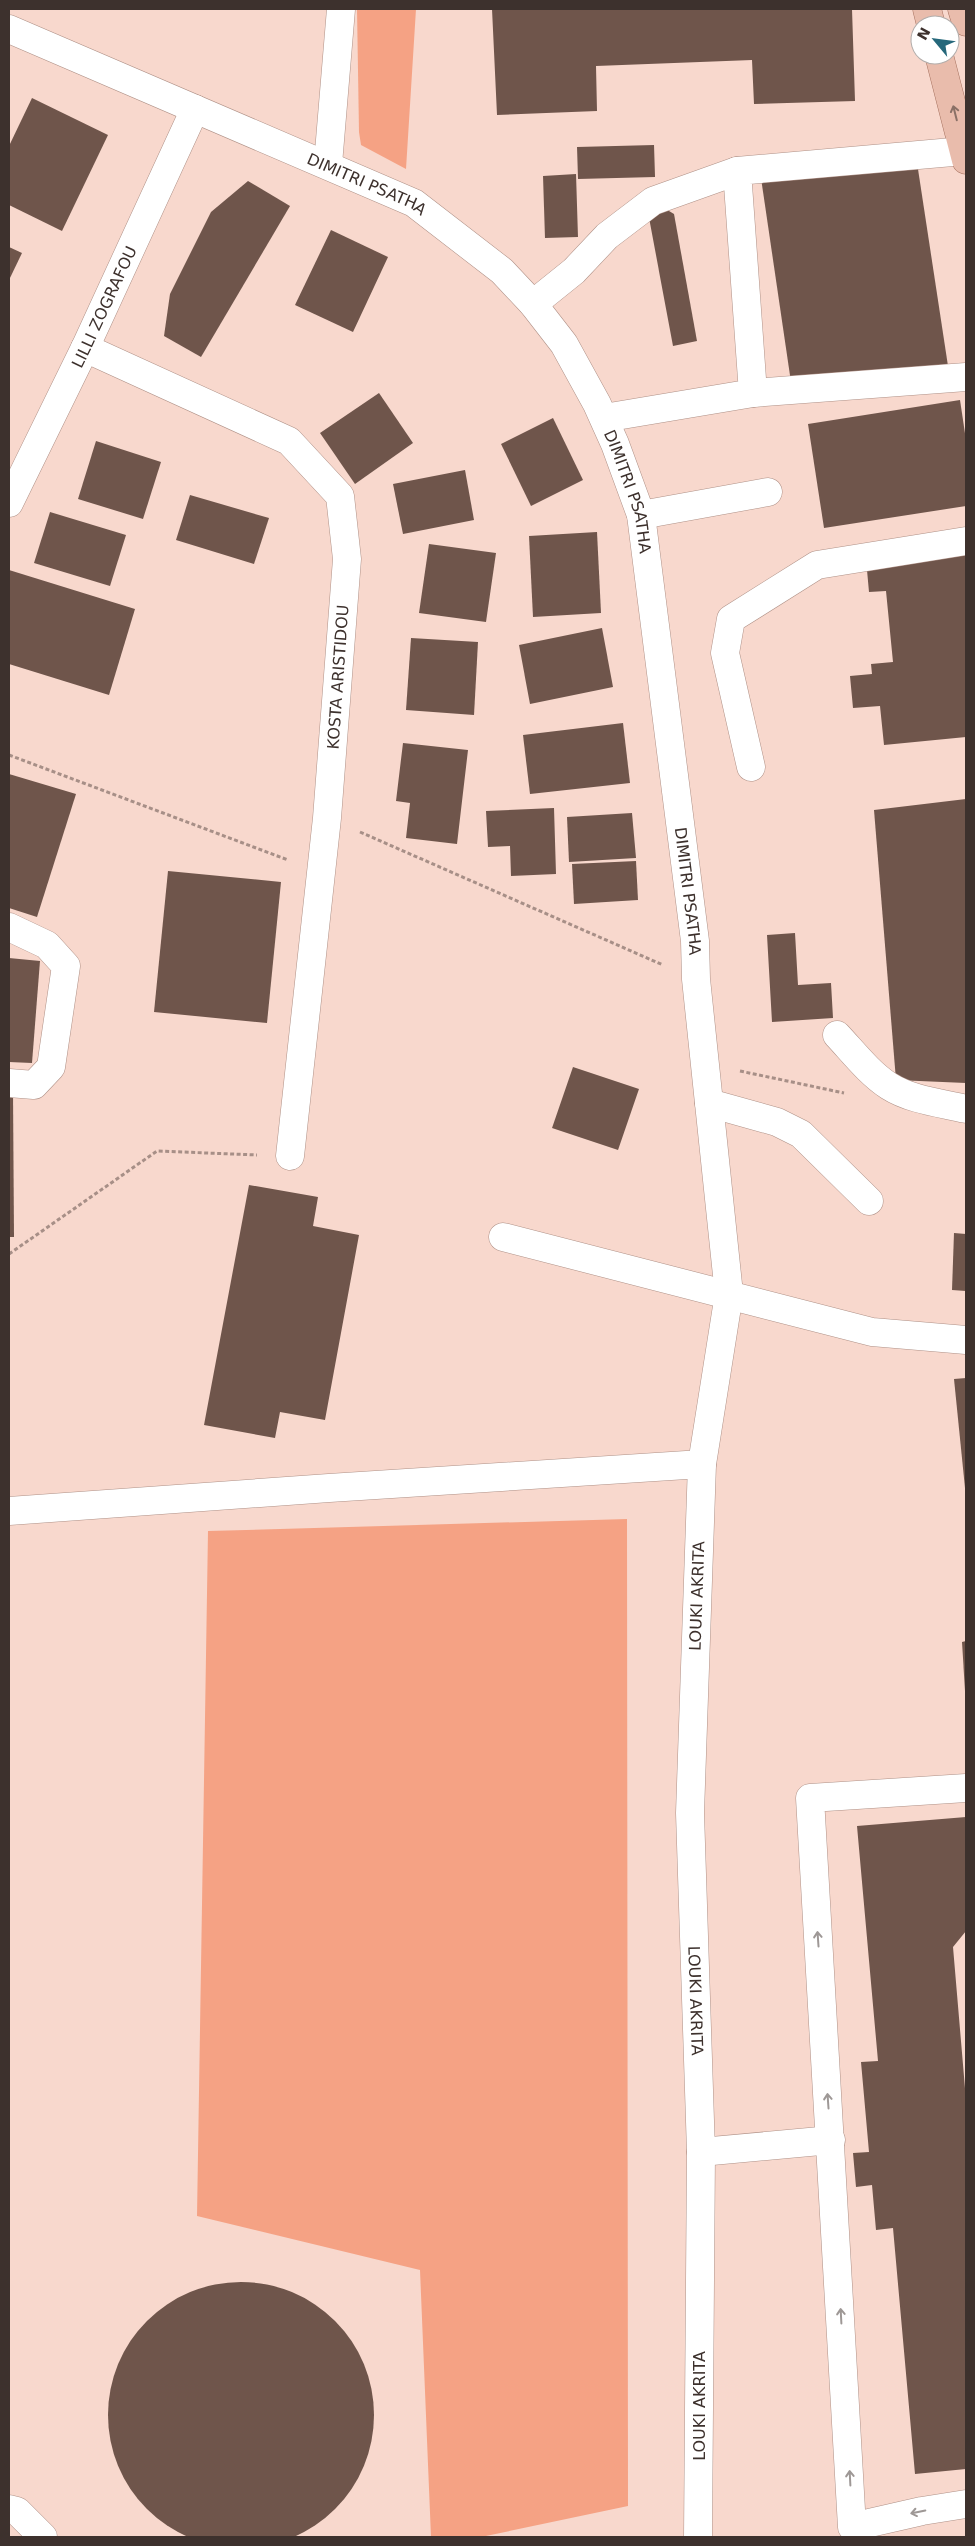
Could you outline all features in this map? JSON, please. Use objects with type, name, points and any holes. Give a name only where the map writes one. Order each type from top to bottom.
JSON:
[{"type":"main road","points":[[962,9],[966,22]]},
{"type":"main road","points":[[942,65],[965,156]]},
{"type":"street","points":[[328,164],[341,9]]},
{"type":"street","name":"DIMITRI PSATHA","points":[[9,29],[328,164],[414,203],[502,271],[533,304],[564,344],[604,418],[641,515],[695,941],[696,980],[729,1294]]},
{"type":"street","name":"LILLI ZOGRAFOU","points":[[9,503],[85,348],[195,109]]},
{"type":"street","points":[[533,304],[574,271],[607,236],[653,201],[738,171],[965,156]]},
{"type":"street","points":[[738,171],[753,393]]},
{"type":"street","name":"KOSTA ARISTIDOU","points":[[85,348],[289,441],[340,496],[347,559],[322,873],[290,1156]]},
{"type":"street","points":[[604,418],[753,393],[966,377]]},
{"type":"street","points":[[641,515],[768,492]]},
{"type":"street","points":[[751,767],[724,653],[731,619],[817,565],[966,541]]},
{"type":"street","points":[[9,927],[47,945],[66,966],[51,1067],[34,1085],[9,1083]]},
{"type":"street","points":[[837,1035],[875,1075],[889,1086],[903,1093],[966,1109]]},
{"type":"street","points":[[709,1104],[777,1122],[801,1134],[869,1201]]},
{"type":"street","points":[[503,1237],[872,1332],[966,1340]]},
{"type":"street","name":"LOUKI AKRITA","points":[[698,2537],[701,2152],[690,1813],[702,1464],[729,1294]]},
{"type":"street","points":[[9,1511],[702,1464]]},
{"type":"street","points":[[966,1788],[810,1798],[852,2527],[922,2511],[966,2504]]},
{"type":"street","points":[[701,2152],[831,2140]]},
{"type":"street","points":[[9,2509],[17,2511],[43,2537]]},
{"type":"path","points":[[9,755],[322,873]]},
{"type":"path","points":[[327,818],[696,980]]},
{"type":"path","points":[[705,1064],[848,1094]]},
{"type":"path","points":[[9,1254],[156,1151],[290,1156]]},
{"type":"shaded area","points":[[357,9],[416,9],[406,169],[361,145],[359,132]]},
{"type":"shaded area","points":[[627,1519],[628,2506],[481,2537],[431,2537],[420,2270],[197,2216],[208,1531]]},
{"type":"building","points":[[492,9],[852,9],[855,101],[754,104],[752,60],[596,66],[597,111],[497,115]]},
{"type":"building","points":[[32,98],[108,135],[62,231],[9,205],[9,146]]},
{"type":"building","points":[[654,145],[655,177],[578,179],[577,147]]},
{"type":"building","points":[[916,156],[948,366],[792,389],[761,178]]},
{"type":"building","points":[[576,174],[578,237],[545,238],[543,176]]},
{"type":"building","points":[[248,181],[290,206],[201,357],[164,336],[170,294],[211,212]]},
{"type":"building","points":[[659,205],[674,214],[697,341],[673,346],[647,207]]},
{"type":"building","points":[[331,230],[388,257],[353,332],[295,305]]},
{"type":"building","points":[[9,247],[22,253],[9,280]]},
{"type":"building","points":[[379,393],[413,443],[355,484],[320,433]]},
{"type":"building","points":[[960,400],[966,440],[966,506],[824,528],[808,424]]},
{"type":"building","points":[[553,418],[583,480],[531,506],[501,444]]},
{"type":"building","points":[[96,441],[161,462],[143,519],[78,499]]},
{"type":"building","points":[[465,470],[474,520],[403,534],[393,484]]},
{"type":"building","points":[[190,495],[269,518],[254,564],[176,540]]},
{"type":"building","points":[[50,512],[126,535],[110,586],[34,563]]},
{"type":"building","points":[[597,532],[601,613],[533,617],[529,536]]},
{"type":"building","points":[[429,544],[496,553],[486,622],[419,613]]},
{"type":"building","points":[[966,549],[966,737],[884,745],[880,706],[853,708],[850,676],[872,674],[871,664],[893,662],[886,591],[869,592],[866,559]]},
{"type":"building","points":[[9,570],[135,609],[109,695],[9,664]]},
{"type":"building","points":[[602,628],[613,687],[530,704],[519,645]]},
{"type":"building","points":[[411,638],[478,642],[474,715],[406,710]]},
{"type":"building","points":[[623,723],[630,783],[530,794],[523,735]]},
{"type":"building","points":[[403,743],[468,750],[457,844],[406,838],[410,803],[396,801]]},
{"type":"building","points":[[9,774],[76,794],[37,917],[9,908]]},
{"type":"building","points":[[966,799],[966,1083],[896,1080],[874,810]]},
{"type":"building","points":[[554,808],[556,874],[511,876],[510,846],[488,847],[486,811]]},
{"type":"building","points":[[632,813],[636,858],[569,862],[567,817]]},
{"type":"building","points":[[636,861],[638,900],[574,904],[572,864]]},
{"type":"building","points":[[168,871],[281,882],[267,1023],[154,1012]]},
{"type":"building","points":[[795,933],[798,985],[831,983],[833,1018],[772,1022],[767,935]]},
{"type":"building","points":[[9,958],[40,961],[32,1063],[9,1062]]},
{"type":"building","points":[[573,1067],[639,1089],[618,1150],[552,1128]]},
{"type":"building","points":[[9,1092],[13,1092],[14,1237],[9,1237]]},
{"type":"building","points":[[249,1185],[318,1197],[313,1226],[359,1235],[325,1420],[280,1412],[275,1438],[204,1425]]},
{"type":"building","points":[[954,1233],[966,1234],[966,1291],[952,1290]]},
{"type":"building","points":[[966,1378],[966,1488],[965,1488],[954,1379]]},
{"type":"building","points":[[966,1641],[966,1691],[965,1691],[962,1642]]},
{"type":"building","points":[[966,1817],[966,1931],[953,1947],[966,2100],[966,2469],[915,2474],[893,2228],[876,2230],[872,2185],[856,2187],[853,2153],[869,2152],[861,2062],[878,2061],[857,1826]]},
{"type":"building","points":[[241,2282],[267,2285],[292,2292],[315,2305],[335,2321],[351,2341],[364,2364],[371,2389],[374,2415],[371,2441],[364,2466],[351,2489],[335,2509],[315,2525],[292,2538],[267,2545],[241,2548],[215,2545],[190,2538],[167,2525],[147,2509],[131,2489],[118,2466],[111,2441],[108,2415],[111,2389],[118,2364],[131,2341],[147,2321],[167,2305],[190,2292],[215,2285]]}]
